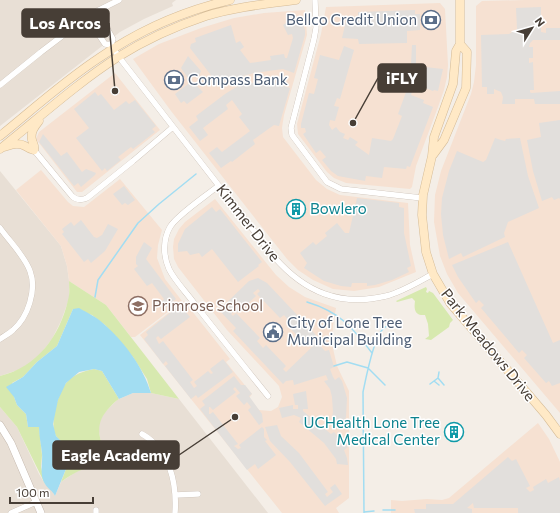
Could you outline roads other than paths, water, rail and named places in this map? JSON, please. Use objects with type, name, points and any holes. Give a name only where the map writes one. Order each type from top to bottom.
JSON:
[{"type":"main road","points":[[0,136],[77,74],[113,48],[136,35],[188,12],[230,0]]},
{"type":"main road","points":[[0,148],[95,72],[141,44],[163,33],[207,16],[250,6],[296,0]]},
{"type":"main road","name":"Park Meadows Drive","points":[[460,0],[460,44],[456,51],[453,84],[434,137],[432,156],[422,198],[424,243],[433,274],[450,303],[560,434]]},
{"type":"main road","name":"Park Meadows Drive","points":[[432,156],[444,140],[466,88],[468,67],[467,52],[460,44]]},
{"type":"main road","points":[[456,54],[459,59],[454,101],[457,107]]},
{"type":"main road","points":[[444,140],[442,132],[449,113],[447,103]]},
{"type":"main road","points":[[0,148],[18,144],[34,150],[35,146],[31,137],[33,128],[47,111]]},
{"type":"street","points":[[0,85],[87,16],[105,44],[111,45],[113,39],[97,11],[119,0]]},
{"type":"street","points":[[315,0],[316,28],[291,128],[292,135],[327,182],[334,186],[349,190],[422,198]]},
{"type":"street","name":"Kimmer Drive","points":[[113,48],[218,186],[286,270],[296,279],[320,293],[347,299],[363,300],[386,296],[433,274]]},
{"type":"street","points":[[34,150],[72,196],[78,200],[82,200],[87,198],[127,166],[173,127]]},
{"type":"street","points":[[218,186],[175,221],[170,228],[165,244],[166,259],[169,269],[178,282],[268,396]]},
{"type":"street","points":[[0,228],[24,259],[30,272],[32,292],[29,305],[21,321],[13,330],[0,339]]},
{"type":"street","points":[[0,425],[11,443],[41,513]]},
{"type":"street","points":[[142,434],[152,440],[164,456],[172,474],[176,495],[175,513]]},
{"type":"street","points":[[176,495],[198,494]]},
{"type":"street","points":[[11,513],[36,502]]},
{"type":"water","points":[[79,308],[99,320],[120,340],[138,365],[148,383],[151,393],[133,393],[119,399],[102,371],[94,369],[79,372],[66,383],[58,400],[53,424],[56,436],[62,442],[79,451],[77,459],[66,469],[55,496],[45,484],[42,477],[42,453],[39,427],[28,427],[26,414],[17,405],[14,397],[6,387],[23,377],[37,362],[57,346],[73,309]]},
{"type":"waterway","points":[[95,297],[98,280],[138,223],[196,174]]},
{"type":"waterway","points":[[307,302],[337,316],[358,335],[372,353]]},
{"type":"waterway","points":[[364,513],[363,392],[370,360],[379,335],[385,327],[396,323]]},
{"type":"waterway","points":[[334,366],[347,362],[368,368],[385,385]]},
{"type":"waterway","points":[[439,372],[438,378],[444,385]]},
{"type":"waterway","points":[[430,384],[438,378]]},
{"type":"waterway","points":[[434,381],[439,385]]},
{"type":"waterway","points":[[383,510],[395,510]]},
{"type":"waterway","points":[[364,512],[374,511]]},
{"type":"place","name":"Bellco Credit Union","points":[[431,20]]},
{"type":"place","name":"Compass Bank","points":[[174,80]]},
{"type":"place","name":"Los Arcos","points":[[115,91]]},
{"type":"place","name":"iFLY","points":[[353,123]]},
{"type":"place","name":"Bowlero","points":[[296,209]]},
{"type":"place","name":"Primrose School","points":[[138,306]]},
{"type":"place","name":"City of Lone Tree Municipal Building","points":[[273,332]]},
{"type":"place","name":"Eagle Academy","points":[[235,417]]},
{"type":"place","name":"UCHealth Lone Tree Medical Center","points":[[454,432]]}]
